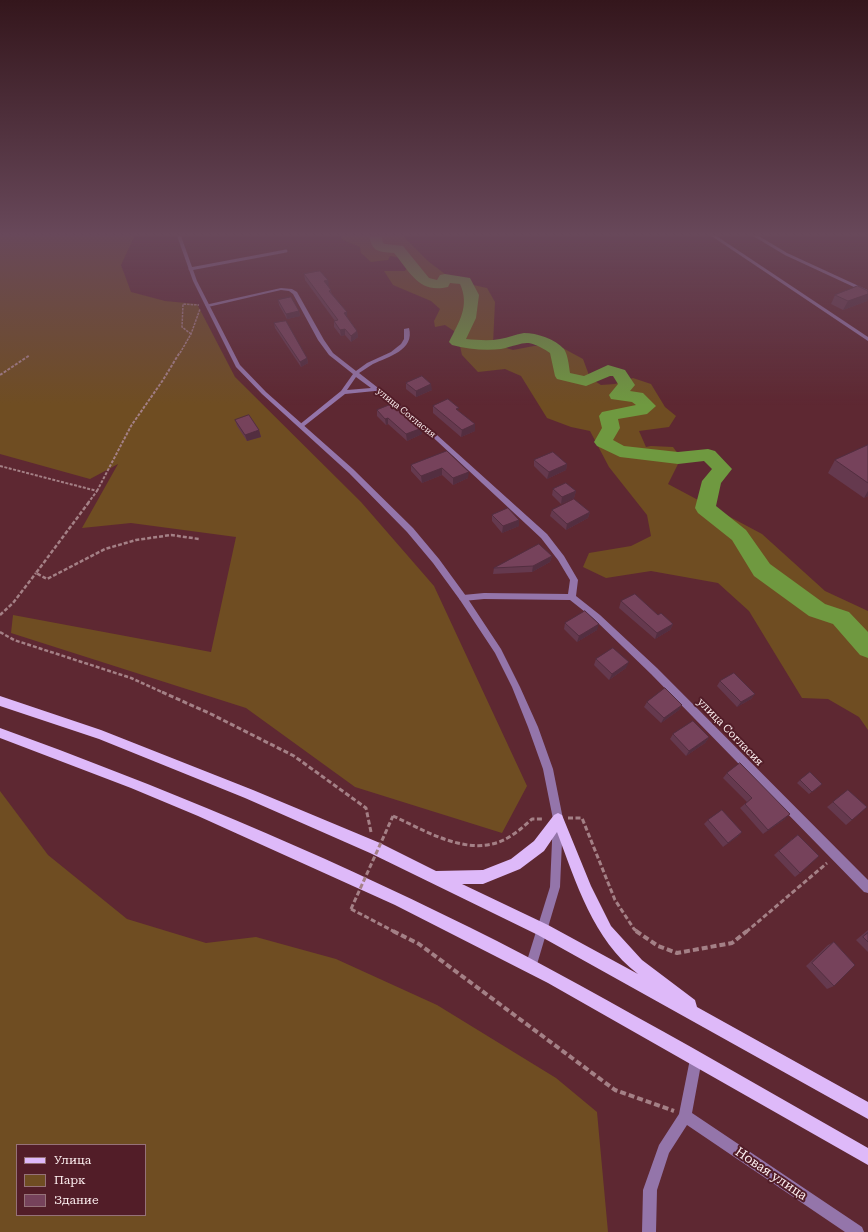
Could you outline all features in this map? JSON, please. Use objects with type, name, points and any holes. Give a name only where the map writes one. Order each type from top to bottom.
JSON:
[{"type":"main road","points":[[0,701],[101,735],[249,794],[375,848],[542,930],[721,1028],[868,1111]]},
{"type":"main road","points":[[0,733],[83,763],[235,825],[315,860],[531,966],[868,1157]]},
{"type":"main road","points":[[436,877],[483,877],[515,864],[538,846],[558,819]]},
{"type":"main road","points":[[558,819],[586,890],[606,931],[637,965],[721,1028]]},
{"type":"street","points":[[200,290],[238,366],[264,393],[351,471],[410,530],[436,560],[498,651],[516,687],[533,727],[548,769],[558,819],[555,887],[531,966]]},
{"type":"street","name":"улица Согласия","points":[[208,304],[278,290]]},
{"type":"street","name":"улица Согласия","points":[[291,290],[295,293],[321,340],[331,354],[425,427],[544,536],[561,558],[574,580],[572,597],[597,617],[654,671],[868,888]]},
{"type":"street","points":[[795,290],[868,339]]},
{"type":"street","points":[[301,426],[343,392],[356,373],[369,364],[393,353],[403,345],[407,338],[407,329]]},
{"type":"street","points":[[343,392],[376,389]]},
{"type":"street","points":[[463,598],[484,596],[572,597]]},
{"type":"street","points":[[649,1232],[650,1190],[664,1150],[685,1116],[696,1059]]},
{"type":"street","name":"Новая улица","points":[[685,1116],[857,1232]]},
{"type":"path","points":[[0,615],[13,603],[97,491],[131,426],[163,380],[191,334],[202,305],[183,304],[182,327],[191,334]]},
{"type":"path","points":[[0,375],[30,355]]},
{"type":"path","points":[[0,466],[97,491]]},
{"type":"path","points":[[37,571],[36,573],[47,578],[105,549],[136,540],[171,535],[199,539]]},
{"type":"path","points":[[0,632],[14,640],[131,678],[211,714],[294,756],[366,808],[375,848]]},
{"type":"path","points":[[685,1116],[615,1090],[419,944],[351,909],[393,816],[449,841],[466,845],[485,845],[504,839],[522,830],[532,819],[582,818],[615,900],[634,929],[658,946],[677,953],[732,943],[836,856]]},
{"type":"green space","points":[[0,290],[130,290],[131,292],[165,301],[197,304],[235,377],[361,502],[434,586],[527,786],[502,833],[355,787],[246,708],[11,633],[13,615],[211,652],[236,537],[131,523],[82,528],[118,464],[90,479],[0,454]]},
{"type":"green space","points":[[406,290],[488,290],[495,302],[493,344],[513,350],[534,346],[559,346],[583,359],[590,378],[601,385],[615,384],[633,378],[651,384],[665,407],[676,416],[669,427],[639,431],[646,447],[673,447],[681,458],[668,484],[762,534],[825,591],[868,611],[868,730],[859,717],[828,699],[802,698],[749,611],[718,583],[651,571],[606,578],[583,567],[589,553],[631,546],[651,536],[647,515],[609,467],[590,431],[571,427],[547,418],[521,376],[505,369],[478,372],[462,355],[457,333],[445,325],[435,327],[434,321],[440,309],[431,301]]},
{"type":"green space","points":[[0,791],[48,855],[127,919],[206,943],[256,937],[336,959],[437,1005],[556,1078],[597,1112],[608,1232],[0,1232]]},
{"type":"building","points":[[316,290],[330,290],[347,312],[344,313],[357,331],[351,336],[345,329],[340,330],[334,321],[338,320]]},
{"type":"building","points":[[847,290],[868,291],[868,294],[848,301],[835,295]]},
{"type":"building","points":[[291,297],[299,311],[286,314],[278,300]]},
{"type":"building","points":[[286,321],[307,358],[300,362],[274,323]]},
{"type":"building","points":[[422,376],[431,384],[416,391],[406,383]]},
{"type":"building","points":[[448,399],[459,408],[456,409],[475,424],[462,430],[433,406]]},
{"type":"building","points":[[392,404],[409,421],[413,420],[422,428],[406,434],[388,418],[385,419],[377,410]]},
{"type":"building","points":[[249,415],[259,430],[245,435],[235,420]]},
{"type":"building","points":[[868,445],[868,483],[835,460]]},
{"type":"building","points":[[447,451],[469,472],[453,478],[442,468],[421,476],[411,465]]},
{"type":"building","points":[[553,452],[567,464],[549,472],[534,460]]},
{"type":"building","points":[[566,483],[576,491],[562,497],[553,489]]},
{"type":"building","points":[[574,499],[590,512],[567,524],[552,510]]},
{"type":"building","points":[[508,508],[519,520],[503,526],[492,515]]},
{"type":"building","points":[[539,544],[552,556],[533,566],[494,568]]},
{"type":"building","points":[[635,594],[658,615],[661,613],[673,624],[657,633],[621,601]]},
{"type":"building","points":[[585,611],[599,624],[579,636],[565,623]]},
{"type":"building","points":[[613,648],[629,662],[612,674],[596,659]]},
{"type":"building","points":[[734,673],[755,694],[741,702],[720,681]]},
{"type":"building","points":[[665,688],[682,705],[664,718],[647,702]]},
{"type":"building","points":[[693,721],[709,737],[689,751],[673,734]]},
{"type":"building","points":[[740,763],[790,814],[768,830],[745,804],[752,798],[727,773]]},
{"type":"building","points":[[810,772],[822,784],[812,792],[800,780]]},
{"type":"building","points":[[848,790],[867,807],[852,820],[833,802]]},
{"type":"building","points":[[722,810],[742,832],[728,843],[708,820]]},
{"type":"building","points":[[798,835],[819,856],[800,873],[779,851]]},
{"type":"building","points":[[868,933],[868,942],[863,937]]},
{"type":"building","points":[[834,942],[855,965],[834,986],[812,963]]},
{"type":"waterway","points":[[470,290],[472,295],[469,318],[457,342],[480,345],[500,344],[524,338],[540,340],[557,351],[563,376],[586,381],[608,370],[619,373],[627,385],[617,395],[637,397],[647,406],[641,410],[608,416],[611,428],[603,442],[620,451],[678,458],[708,455],[723,469],[712,481],[705,508],[739,535],[762,570],[817,610],[841,618],[868,648]]}]
